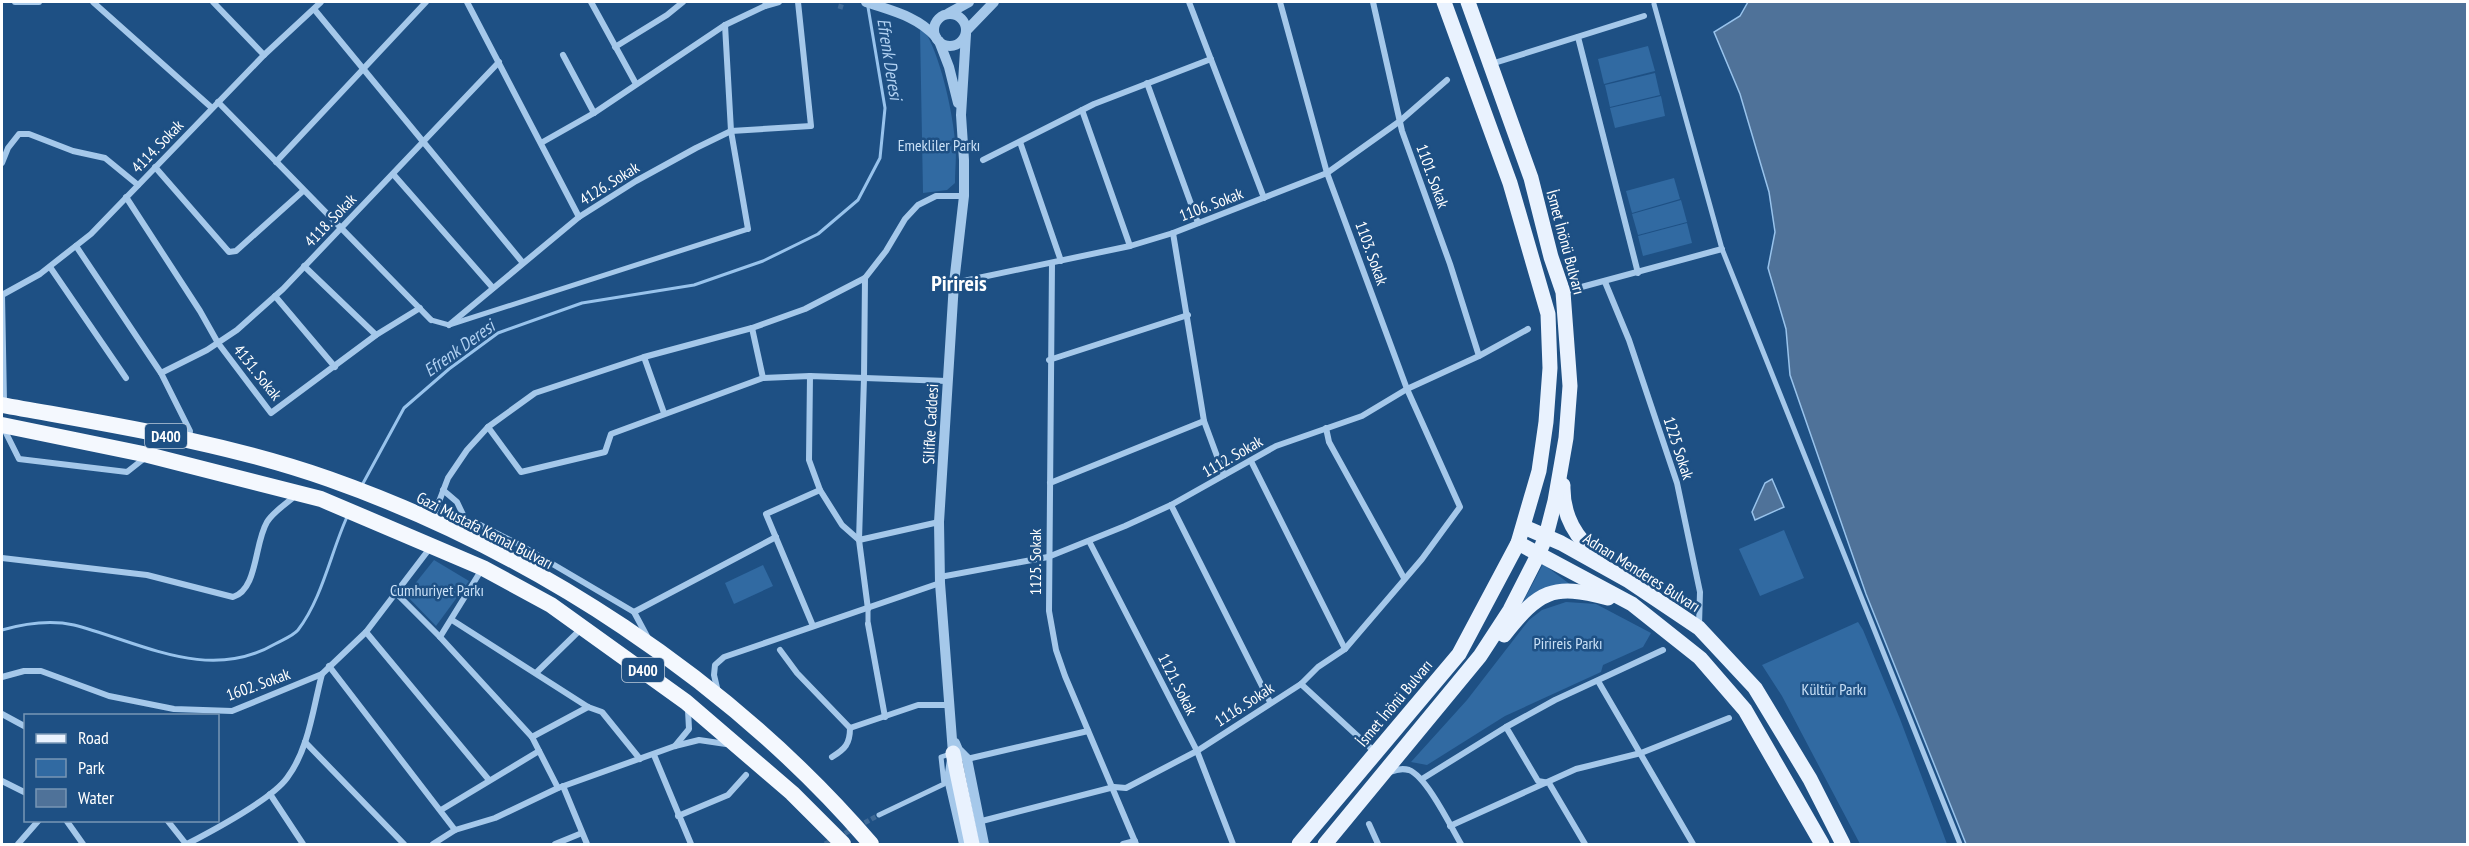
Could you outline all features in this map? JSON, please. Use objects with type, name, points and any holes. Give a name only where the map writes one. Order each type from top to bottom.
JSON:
[{"type":"highway","name":"Gazi Mustafa Kemal Bulvarı","points":[[3,406],[244,454],[328,478],[430,520],[500,554],[567,592],[653,649],[720,698],[803,772],[871,844]]},
{"type":"highway","name":"D400","points":[[2,425],[148,455],[321,500],[414,537],[483,568],[584,626],[686,702],[792,793],[843,844]]},
{"type":"main road","points":[[1444,2],[1510,183],[1548,314],[1550,368],[1546,422],[1539,471],[1524,527]]},
{"type":"main road","name":"İsmet İnönü Bulvarı","points":[[1468,2],[1531,178],[1563,292],[1570,386],[1566,438],[1555,501],[1539,553]]},
{"type":"main road","points":[[1566,438],[1563,490],[1569,519],[1585,544],[1618,569],[1629,581]]},
{"type":"main road","name":"Adnan Menderes Bulvarı","points":[[1524,527],[1546,536],[1629,581],[1699,628],[1755,688],[1810,779],[1843,844]]},
{"type":"main road","name":"İsmet İnönü Bulvarı","points":[[1299,844],[1459,654],[1518,543],[1524,527]]},
{"type":"main road","name":"Adnan Menderes Bulvarı","points":[[1518,543],[1632,604],[1700,658],[1745,710],[1816,843]]},
{"type":"main road","points":[[1325,844],[1480,656],[1510,610],[1539,553]]},
{"type":"main road","points":[[1480,656],[1499,640],[1525,609],[1548,595],[1575,590],[1632,604]]},
{"type":"main road","points":[[960,756],[972,844]]},
{"type":"street","points":[[15,2],[39,2]]},
{"type":"street","points":[[93,2],[212,108]]},
{"type":"street","points":[[213,2],[264,55]]},
{"type":"street","name":"4114. Sokak","points":[[2,295],[50,267],[91,234],[264,55],[321,2]]},
{"type":"street","points":[[276,162],[426,2]]},
{"type":"street","points":[[467,2],[579,217]]},
{"type":"street","points":[[591,2],[636,84]]},
{"type":"street","points":[[615,47],[668,15],[683,2]]},
{"type":"street","points":[[541,143],[594,113],[725,26],[765,4],[779,2]]},
{"type":"street","name":"4126. Sokak","points":[[449,325],[579,217],[696,148],[731,131],[811,126],[798,2]]},
{"type":"street","points":[[866,2],[914,19],[925,25],[937,39],[947,46],[957,45],[994,2]]},
{"type":"street","points":[[961,115],[949,67],[937,39],[935,24],[945,15],[969,2]]},
{"type":"street","points":[[1189,2],[1264,198]]},
{"type":"street","name":"1103. Sokak","points":[[1280,2],[1327,173],[1407,389],[1460,507]]},
{"type":"street","name":"1101. Sokak","points":[[1373,2],[1400,121],[1479,356]]},
{"type":"street","points":[[1654,4],[1722,249],[1960,844]]},
{"type":"street","points":[[314,9],[523,263]]},
{"type":"street","points":[[914,19],[945,15],[960,16],[966,32],[961,115]]},
{"type":"street","points":[[1491,64],[1644,16]]},
{"type":"street","points":[[218,102],[432,321],[449,325],[748,229],[731,131],[725,26]]},
{"type":"street","points":[[1578,37],[1638,273]]},
{"type":"street","points":[[563,55],[594,113]]},
{"type":"street","points":[[983,160],[1082,110],[1211,59]]},
{"type":"street","name":"4118. Sokak","points":[[161,373],[237,330],[275,296],[499,62]]},
{"type":"street","name":"1106. Sokak","points":[[954,283],[1130,246],[1198,223],[1327,173],[1400,121],[1447,80]]},
{"type":"street","points":[[1147,83],[1198,223]]},
{"type":"street","points":[[1082,110],[1130,246]]},
{"type":"street","name":"Silifke Caddesi","points":[[961,115],[964,196],[954,283],[947,381],[939,522],[940,580],[952,735],[984,844]]},
{"type":"street","points":[[2,163],[8,148],[19,134],[29,134],[73,151],[105,158],[138,185]]},
{"type":"street","points":[[1020,142],[1061,261]]},
{"type":"street","points":[[155,167],[229,252],[236,251],[303,191]]},
{"type":"street","points":[[393,174],[493,288]]},
{"type":"street","points":[[653,649],[633,612],[522,546],[466,521],[430,520],[448,478],[467,450],[488,428],[535,393],[644,357],[752,328],[804,309],[865,278],[886,251],[905,219],[918,205],[936,196],[964,196]]},
{"type":"street","name":"4131. Sokak","points":[[126,197],[218,342],[271,413],[376,335],[420,308]]},
{"type":"street","points":[[1173,232],[1204,421],[1224,476]]},
{"type":"street","points":[[76,246],[161,373],[190,431],[189,442]]},
{"type":"street","points":[[1563,292],[1722,249]]},
{"type":"street","name":"1125. Sokak","points":[[1052,263],[1049,611],[1056,650],[1135,843]]},
{"type":"street","points":[[304,266],[376,335]]},
{"type":"street","points":[[50,267],[126,378]]},
{"type":"street","points":[[865,278],[859,540],[868,624],[885,717]]},
{"type":"street","name":"1225 Sokak","points":[[1605,282],[1629,340],[1677,483],[1700,591],[1699,628]]},
{"type":"street","points":[[2,295],[3,406]]},
{"type":"street","points":[[275,296],[335,367]]},
{"type":"street","points":[[1050,360],[1188,315]]},
{"type":"street","points":[[752,328],[763,378]]},
{"type":"street","name":"1112. Sokak","points":[[720,698],[714,675],[715,665],[723,657],[868,609],[940,580],[1048,557],[1089,541],[1171,505],[1276,446],[1362,416],[1407,389],[1479,356],[1528,329]]},
{"type":"street","points":[[644,357],[664,413]]},
{"type":"street","points":[[810,376],[809,460],[820,490],[842,525],[859,540]]},
{"type":"street","points":[[488,428],[521,472],[605,452],[611,434],[763,378],[810,376],[947,381]]},
{"type":"street","points":[[1050,483],[1204,421]]},
{"type":"street","points":[[2,425],[19,459],[126,472],[148,455]]},
{"type":"street","points":[[1326,428],[1329,442],[1404,578]]},
{"type":"street","points":[[1251,460],[1345,649]]},
{"type":"street","points":[[443,490],[457,502],[466,521]]},
{"type":"street","points":[[813,626],[766,514],[820,490]]},
{"type":"street","points":[[2,558],[147,575],[233,597],[241,595],[250,580],[260,538],[268,520],[297,494]]},
{"type":"street","points":[[1171,505],[1270,702]]},
{"type":"street","name":"1116. Sokak","points":[[978,822],[1114,787],[1126,788],[1197,751],[1301,684],[1318,667],[1345,649],[1422,559],[1460,507]]},
{"type":"street","points":[[859,540],[939,522]]},
{"type":"street","points":[[633,612],[776,537]]},
{"type":"street","name":"1121. Sokak","points":[[1089,541],[1197,751],[1233,844]]},
{"type":"street","name":"1602. Sokak","points":[[2,677],[24,671],[41,671],[109,696],[174,709],[232,711],[322,674],[366,632],[432,545]]},
{"type":"street","points":[[440,637],[483,568]]},
{"type":"street","points":[[396,593],[532,737],[561,787],[587,844]]},
{"type":"street","points":[[452,620],[588,706],[602,712],[640,759]]},
{"type":"street","points":[[537,672],[584,626]]},
{"type":"street","points":[[366,632],[489,780]]},
{"type":"street","points":[[780,650],[797,674],[850,728],[850,741],[844,749],[832,756]]},
{"type":"street","points":[[1422,779],[1506,727],[1663,651]]},
{"type":"street","points":[[329,666],[455,830]]},
{"type":"street","points":[[169,822],[187,844],[216,830],[270,794],[286,779],[305,742],[322,674]]},
{"type":"street","points":[[1598,681],[1693,844]]},
{"type":"street","points":[[1301,684],[1375,752]]},
{"type":"street","points":[[675,746],[689,729],[690,717],[686,702]]},
{"type":"street","points":[[850,728],[918,705],[949,705]]},
{"type":"street","points":[[532,737],[588,706]]},
{"type":"street","points":[[2,714],[24,726]]},
{"type":"street","points":[[1450,826],[1576,769],[1641,753],[1729,718]]},
{"type":"street","points":[[1506,727],[1538,781],[1549,783],[1586,844]]},
{"type":"street","points":[[879,815],[944,784],[941,757],[960,756],[1088,731]]},
{"type":"street","points":[[433,844],[445,842],[455,830],[495,818],[561,787],[675,746],[699,740],[717,741],[741,748]]},
{"type":"street","points":[[305,742],[404,844]]},
{"type":"street","points":[[441,810],[539,751]]},
{"type":"street","points":[[654,755],[691,844]]},
{"type":"street","points":[[960,756],[949,779],[964,844]]},
{"type":"street","points":[[1376,784],[1392,771],[1400,768],[1411,771],[1422,779],[1461,844]]},
{"type":"street","points":[[678,816],[728,795],[747,775]]},
{"type":"street","points":[[2,781],[24,792]]},
{"type":"street","points":[[270,794],[303,844]]},
{"type":"street","points":[[18,844],[37,822]]},
{"type":"street","points":[[67,822],[83,844]]},
{"type":"street","points":[[1369,824],[1378,844]]},
{"type":"street","points":[[555,844],[582,833]]},
{"type":"street","points":[[1123,844],[1135,843]]},
{"type":"green space","name":"Emekliler Parkı","points":[[923,28],[935,52],[944,82],[956,156],[955,183],[947,190],[923,193],[920,29]]},
{"type":"green space","points":[[1648,46],[1655,71],[1604,84],[1598,59]]},
{"type":"green space","points":[[1655,73],[1660,95],[1610,107],[1605,85]]},
{"type":"green space","points":[[1661,96],[1665,116],[1615,128],[1610,108]]},
{"type":"green space","points":[[1674,178],[1680,199],[1632,213],[1626,191]]},
{"type":"green space","points":[[1681,200],[1687,222],[1638,235],[1632,214]]},
{"type":"green space","points":[[1687,223],[1692,243],[1643,256],[1638,236]]},
{"type":"green space","points":[[1784,530],[1804,578],[1760,596],[1739,549]]},
{"type":"green space","name":"Cumhuriyet Parkı","points":[[434,560],[469,581],[436,626],[406,595]]},
{"type":"green space","points":[[1543,564],[1575,588],[1522,604]]},
{"type":"green space","points":[[763,565],[773,586],[734,604],[725,583]]},
{"type":"green space","name":"Pirireis Parkı","points":[[1566,602],[1596,604],[1651,633],[1643,647],[1603,665],[1601,672],[1505,716],[1427,765],[1411,762],[1467,700],[1529,620],[1542,610]]},
{"type":"green space","name":"Kültür Parkı","points":[[1858,622],[1900,719],[1947,844],[1860,844],[1782,696],[1762,665]]},
{"type":"water","points":[[1748,2],[2467,2],[2467,844],[1966,844],[1866,594],[1790,375],[1786,329],[1768,268],[1775,232],[1769,192],[1740,94],[1714,32],[1740,16]]},
{"type":"water","points":[[1772,479],[1784,507],[1755,520],[1752,512],[1765,483]]},
{"type":"waterway","name":"Efrenk Deresi","points":[[361,487],[404,408],[449,369],[498,333],[582,303],[694,285],[763,261],[818,234],[858,200],[880,158],[885,108],[868,7]]},
{"type":"waterway","name":"Efrenk Deresi","points":[[2,630],[37,623],[56,623],[74,625],[174,656],[199,660],[225,660],[250,655],[287,638],[298,630],[314,604],[347,517]]},
{"type":"tunnel","points":[[840,9],[842,2]]},
{"type":"tunnel","points":[[825,844],[879,815]]},
{"type":"district","name":"Pirireis","points":[[959,283]]}]
